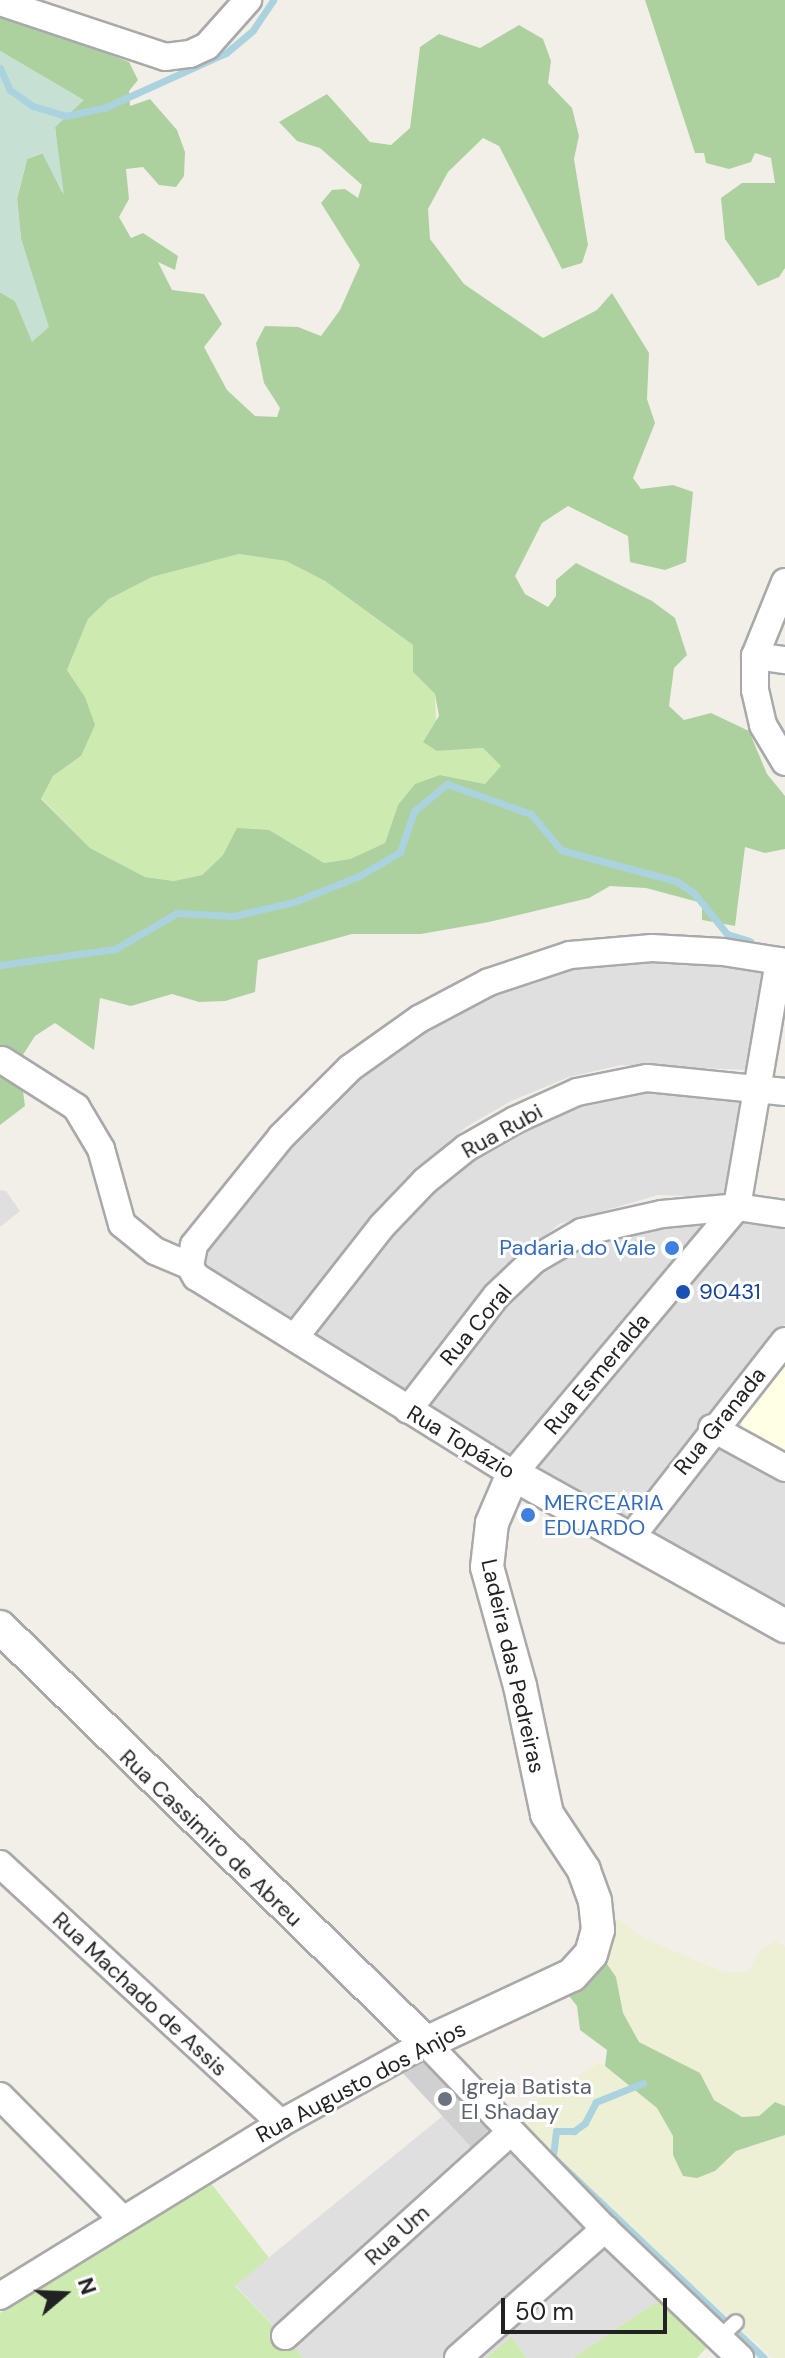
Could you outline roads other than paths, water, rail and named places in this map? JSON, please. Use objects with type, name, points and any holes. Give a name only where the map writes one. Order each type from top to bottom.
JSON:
[{"type":"street","points":[[0,2],[165,57],[207,46],[248,0]]},
{"type":"street","points":[[785,582],[755,656],[755,690],[763,725],[785,762]]},
{"type":"street","points":[[755,656],[785,660]]},
{"type":"street","points":[[2,1060],[76,1107],[101,1149],[122,1224],[155,1251],[190,1266],[194,1245],[234,1195],[281,1137],[350,1068],[419,1019],[489,982],[570,955],[638,949],[782,961],[756,1086],[737,1207]]},
{"type":"street","name":"Rua Rubi","points":[[295,1337],[382,1226],[425,1181],[466,1148],[515,1120],[577,1092],[647,1078],[756,1086],[785,1092]]},
{"type":"street","name":"Rua Coral","points":[[408,1410],[464,1333],[534,1260],[582,1232],[620,1220],[737,1207],[785,1214]]},
{"type":"street","name":"Rua Esmeralda","points":[[513,1474],[737,1207]]},
{"type":"street","name":"Rua Topázio","points":[[190,1266],[204,1286],[295,1337],[513,1474],[785,1626]]},
{"type":"street","name":"Rua Granada","points":[[628,1541],[712,1428],[785,1341]]},
{"type":"street","points":[[712,1428],[785,1468]]},
{"type":"street","name":"Ladeira das Pedreiras","points":[[513,1474],[492,1523],[487,1567],[520,1686],[547,1814]]},
{"type":"street","name":"Rua Cassimiro de Abreu","points":[[0,1627],[426,2043]]},
{"type":"street","name":"Rua Augusto dos Anjos","points":[[0,2296],[281,2123],[426,2043],[572,1975],[591,1954],[598,1930],[595,1901],[584,1870],[547,1814]]},
{"type":"street","name":"Rua Machado de Assis","points":[[0,1864],[281,2123]]},
{"type":"street","points":[[426,2043],[605,2229],[730,2328],[740,2358]]},
{"type":"street","points":[[0,2096],[122,2219]]},
{"type":"street","name":"Rua Um","points":[[285,2336],[510,2133]]},
{"type":"street","points":[[458,2358],[605,2229]]},
{"type":"waterway","points":[[0,68],[10,90],[33,106],[65,116],[104,108],[226,53],[253,30],[273,0]]},
{"type":"waterway","points":[[0,965],[115,949],[177,913],[233,916],[294,902],[361,875],[400,852],[414,811],[447,784],[531,814],[561,850],[676,881],[694,893],[727,934],[750,941]]},
{"type":"waterway","points":[[643,2083],[596,2102],[585,2123],[574,2131],[556,2131],[553,2157],[764,2358]]},
{"type":"place","name":"Padaria do Vale","points":[[672,1248]]},
{"type":"place","name":"90431","points":[[683,1292]]},
{"type":"place","name":"MERCEARIA EDUARDO","points":[[528,1515]]},
{"type":"place","name":"Igreja Batista El Shaday","points":[[445,2099]]}]
